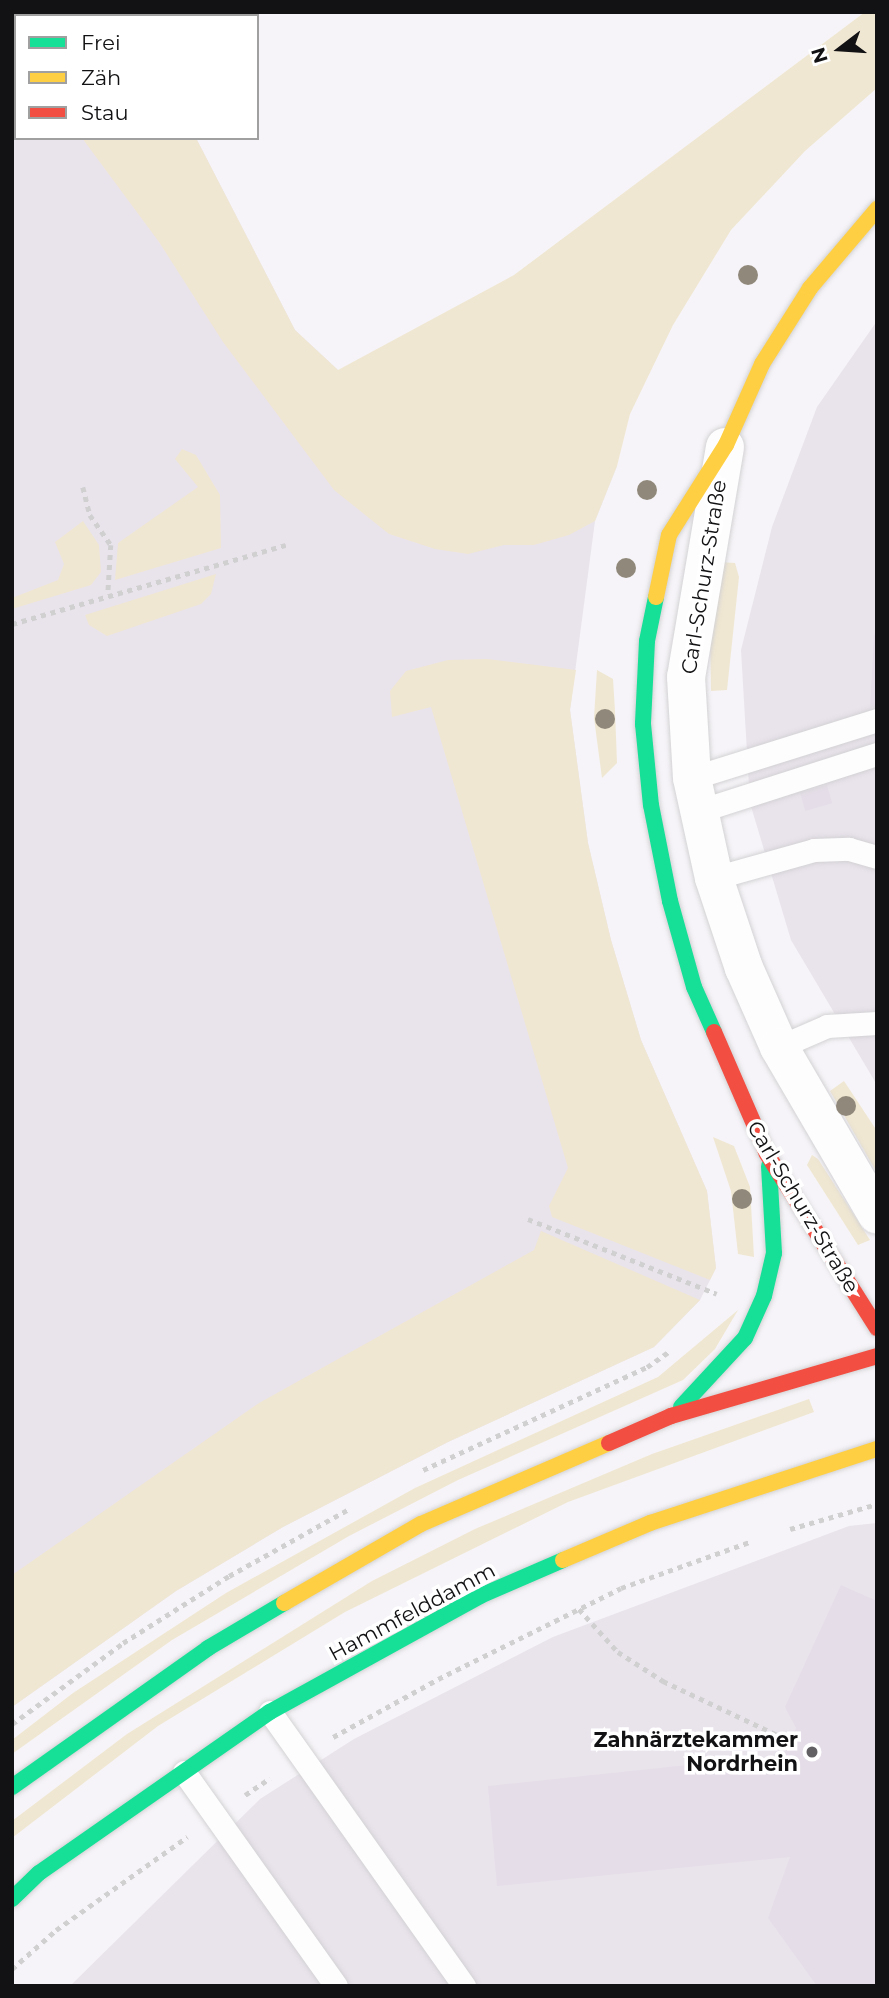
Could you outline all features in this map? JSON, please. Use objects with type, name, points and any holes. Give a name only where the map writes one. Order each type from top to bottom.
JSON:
[{"type":"main road","name":"Carl-Schurz-Straße","points":[[877,209],[810,288],[762,364],[726,445],[668,536],[647,641],[643,724],[651,805],[670,901],[694,987],[767,1154],[877,1328]]},
{"type":"main road","points":[[671,1416],[720,1370],[745,1338],[764,1296],[774,1253],[774,1202],[767,1154]]},
{"type":"main road","points":[[12,1787],[208,1648],[421,1524],[671,1416],[877,1356]]},
{"type":"main road","name":"Hammfelddamm","points":[[12,1899],[39,1873],[270,1712],[480,1596],[650,1523],[877,1449]]},
{"type":"street","name":"Carl-Schurz-Straße","points":[[726,445],[686,677],[695,794],[714,878],[744,968],[779,1048],[877,1216]]},
{"type":"lane","points":[[695,794],[877,720]]},
{"type":"lane","points":[[695,794],[877,754]]},
{"type":"lane","points":[[714,878],[814,850],[849,849],[877,857]]},
{"type":"lane","points":[[779,1048],[827,1026],[877,1023]]},
{"type":"lane","points":[[270,1712],[464,1986]]},
{"type":"lane","points":[[184,1772],[336,1986]]},
{"type":"path","points":[[83,487],[90,515],[111,545],[108,594]]},
{"type":"path","points":[[12,624],[108,594],[286,545]]},
{"type":"path","points":[[528,1219],[721,1296]]},
{"type":"path","points":[[783,1531],[877,1504]]},
{"type":"path","points":[[12,1969],[56,1930],[301,1755],[438,1679],[621,1588],[758,1539]]},
{"type":"path","points":[[579,1609],[618,1652],[663,1681],[790,1741]]},
{"type":"shaded area","points":[[12,12],[72,14],[14,14],[14,140],[197,140],[295,330],[338,370],[617,466],[595,521],[570,710],[588,843],[611,940],[641,1040],[707,1191],[716,1268],[700,1300],[654,1347],[448,1442],[283,1527],[176,1591],[12,1707]]},
{"type":"shaded area","points":[[15,12],[132,14],[15,14]]},
{"type":"shaded area","points":[[865,12],[877,12],[877,88],[805,151],[731,230],[673,325],[630,414],[617,466],[595,521],[569,535],[534,545],[504,545],[468,554],[435,549],[389,534],[334,490],[223,342],[159,242],[83,140],[197,140],[295,330],[338,370],[514,275]]},
{"type":"shaded area","points":[[877,321],[877,1085],[791,940],[750,803],[741,650],[772,527],[817,407]]},
{"type":"shaded area","points":[[182,449],[196,455],[220,495],[221,548],[115,580],[118,543],[198,487],[175,459]]},
{"type":"shaded area","points":[[83,521],[99,545],[101,572],[91,585],[12,609],[12,598],[58,580],[64,564],[55,542]]},
{"type":"shaded area","points":[[720,562],[735,563],[739,577],[727,690],[711,691],[710,630]]},
{"type":"shaded area","points":[[216,574],[211,594],[201,604],[107,636],[89,625],[85,615]]},
{"type":"shaded area","points":[[487,659],[576,670],[570,710],[588,843],[611,940],[641,1040],[707,1191],[716,1268],[710,1280],[552,1217],[549,1206],[568,1168],[431,707],[392,717],[390,691],[406,671],[448,660]]},
{"type":"shaded area","points":[[597,670],[613,679],[615,711],[617,763],[602,778],[594,718]]},
{"type":"shaded area","points":[[844,1081],[877,1131],[877,1173],[830,1091]]},
{"type":"shaded area","points":[[713,1137],[734,1146],[750,1187],[754,1257],[738,1254],[731,1191]]},
{"type":"shaded area","points":[[812,1155],[818,1159],[870,1240],[858,1245],[807,1165]]},
{"type":"shaded area","points":[[541,1231],[700,1300],[654,1347],[448,1442],[283,1527],[176,1591],[12,1707],[12,1575],[259,1403],[534,1250]]},
{"type":"shaded area","points":[[738,1310],[715,1349],[683,1380],[458,1480],[349,1536],[172,1640],[12,1754],[12,1740],[73,1693],[226,1593],[415,1488],[658,1377]]},
{"type":"shaded area","points":[[809,1399],[814,1412],[568,1502],[345,1612],[158,1726],[12,1838],[12,1821],[127,1734],[372,1581],[475,1529],[652,1454]]},
{"type":"shaded area","points":[[877,1523],[877,1986],[70,1986],[260,1799],[354,1739],[553,1637],[849,1526]]},
{"type":"building","points":[[877,628],[877,706],[870,708],[874,636]]},
{"type":"building","points":[[827,785],[832,803],[805,811],[800,793]]},
{"type":"building","points":[[841,1585],[877,1601],[877,1986],[817,1986],[768,1918],[790,1857],[497,1886],[488,1786],[784,1755],[796,1728],[785,1707]]},
{"type":"traffic: fast","points":[[656,597],[647,641],[643,724],[651,805],[670,901],[694,987],[714,1032]]},
{"type":"traffic: fast","points":[[681,1407],[745,1338],[764,1296],[774,1253],[769,1166]]},
{"type":"traffic: fast","points":[[12,1899],[39,1873],[270,1712],[480,1596],[563,1560]]},
{"type":"traffic: fast","points":[[12,1787],[208,1648],[284,1603]]},
{"type":"traffic: slow","points":[[656,597],[669,535],[726,445],[762,364],[810,288],[877,209]]},
{"type":"traffic: slow","points":[[284,1603],[421,1524],[609,1443]]},
{"type":"traffic: slow","points":[[563,1560],[650,1523],[877,1449]]},
{"type":"traffic: jam","points":[[714,1032],[767,1154],[877,1328]]},
{"type":"traffic: jam","points":[[609,1443],[671,1416],[877,1356]]},
{"type":"place","name":"Zahnärztekammer Nordrhein","points":[[812,1752]]}]
